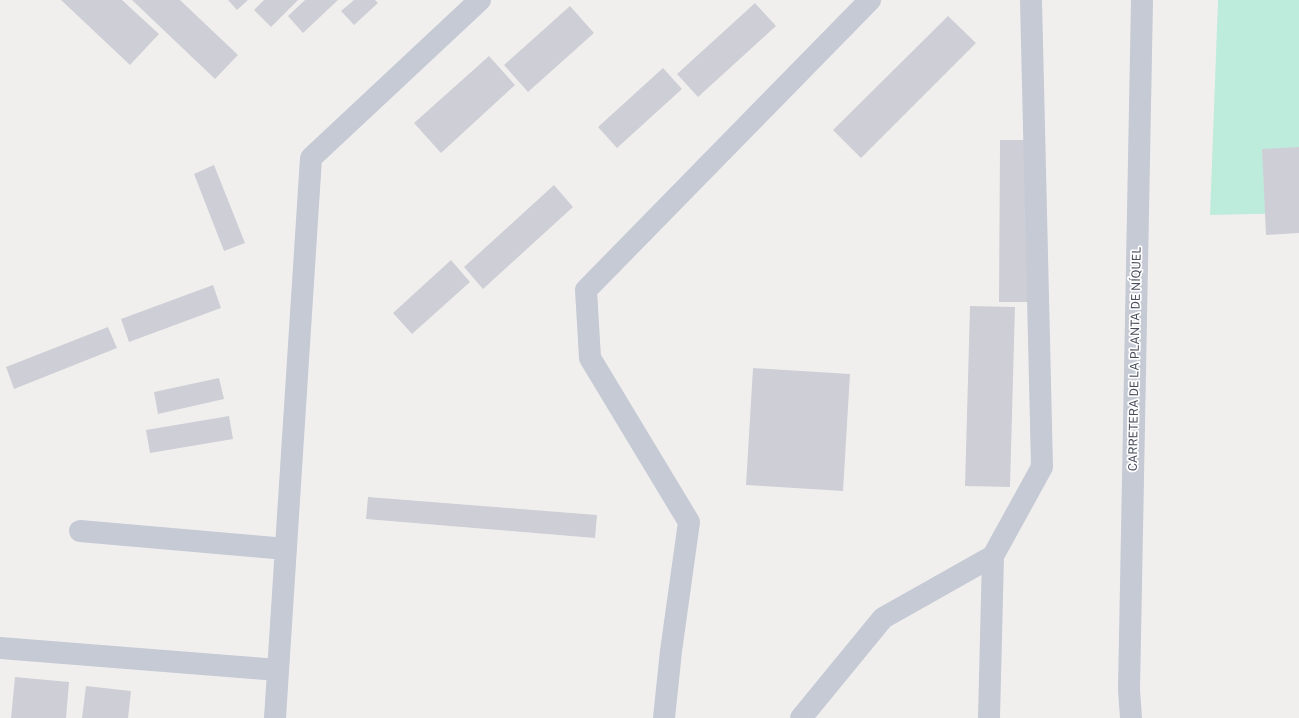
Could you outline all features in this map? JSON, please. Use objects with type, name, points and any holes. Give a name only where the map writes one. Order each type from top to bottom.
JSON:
[{"type":"street","points":[[275,718],[310,158],[480,0]]},
{"type":"street","points":[[664,718],[671,651],[689,522],[590,358],[586,290],[870,0]]},
{"type":"street","points":[[989,718],[993,556],[1042,467],[1031,0]]},
{"type":"street","name":"CARRETERA DE LA PLANTA DE NÍQUEL","points":[[1131,718],[1129,682],[1142,0]]},
{"type":"street","points":[[80,531],[286,549]]},
{"type":"street","points":[[801,718],[883,618],[993,556]]},
{"type":"street","points":[[0,648],[278,670]]},
{"type":"green space","points":[[1218,0],[1299,0],[1299,213],[1210,215]]},
{"type":"building","points":[[61,0],[122,0],[159,34],[130,65]]},
{"type":"building","points":[[132,0],[180,0],[238,55],[215,79]]},
{"type":"building","points":[[228,0],[248,0],[237,10]]},
{"type":"building","points":[[264,0],[298,0],[271,27],[254,10]]},
{"type":"building","points":[[305,0],[338,0],[303,33],[288,16]]},
{"type":"building","points":[[354,0],[375,0],[378,3],[354,25],[341,11]]},
{"type":"building","points":[[755,3],[776,26],[698,97],[677,74]]},
{"type":"building","points":[[570,6],[594,33],[528,92],[504,65]]},
{"type":"building","points":[[948,16],[976,43],[861,158],[833,130]]},
{"type":"building","points":[[489,56],[515,85],[441,153],[414,123]]},
{"type":"building","points":[[663,68],[682,89],[617,148],[598,127]]},
{"type":"building","points":[[1000,140],[1031,140],[1030,302],[999,302]]},
{"type":"building","points":[[1299,147],[1299,233],[1266,235],[1262,149]]},
{"type":"building","points":[[214,165],[245,243],[224,251],[194,174]]},
{"type":"building","points":[[554,185],[573,207],[483,289],[464,267]]},
{"type":"building","points":[[451,260],[470,282],[412,334],[393,313]]},
{"type":"building","points":[[213,285],[221,308],[129,342],[121,319]]},
{"type":"building","points":[[970,306],[1015,307],[1010,487],[965,486]]},
{"type":"building","points":[[108,327],[117,348],[14,389],[6,367]]},
{"type":"building","points":[[753,368],[850,374],[843,491],[746,485]]},
{"type":"building","points":[[219,378],[224,399],[158,414],[154,392]]},
{"type":"building","points":[[229,416],[233,439],[150,453],[146,430]]},
{"type":"building","points":[[368,497],[597,515],[595,538],[366,519]]},
{"type":"building","points":[[15,677],[69,682],[66,718],[11,718]]},
{"type":"building","points":[[86,686],[131,691],[128,718],[82,718]]}]
